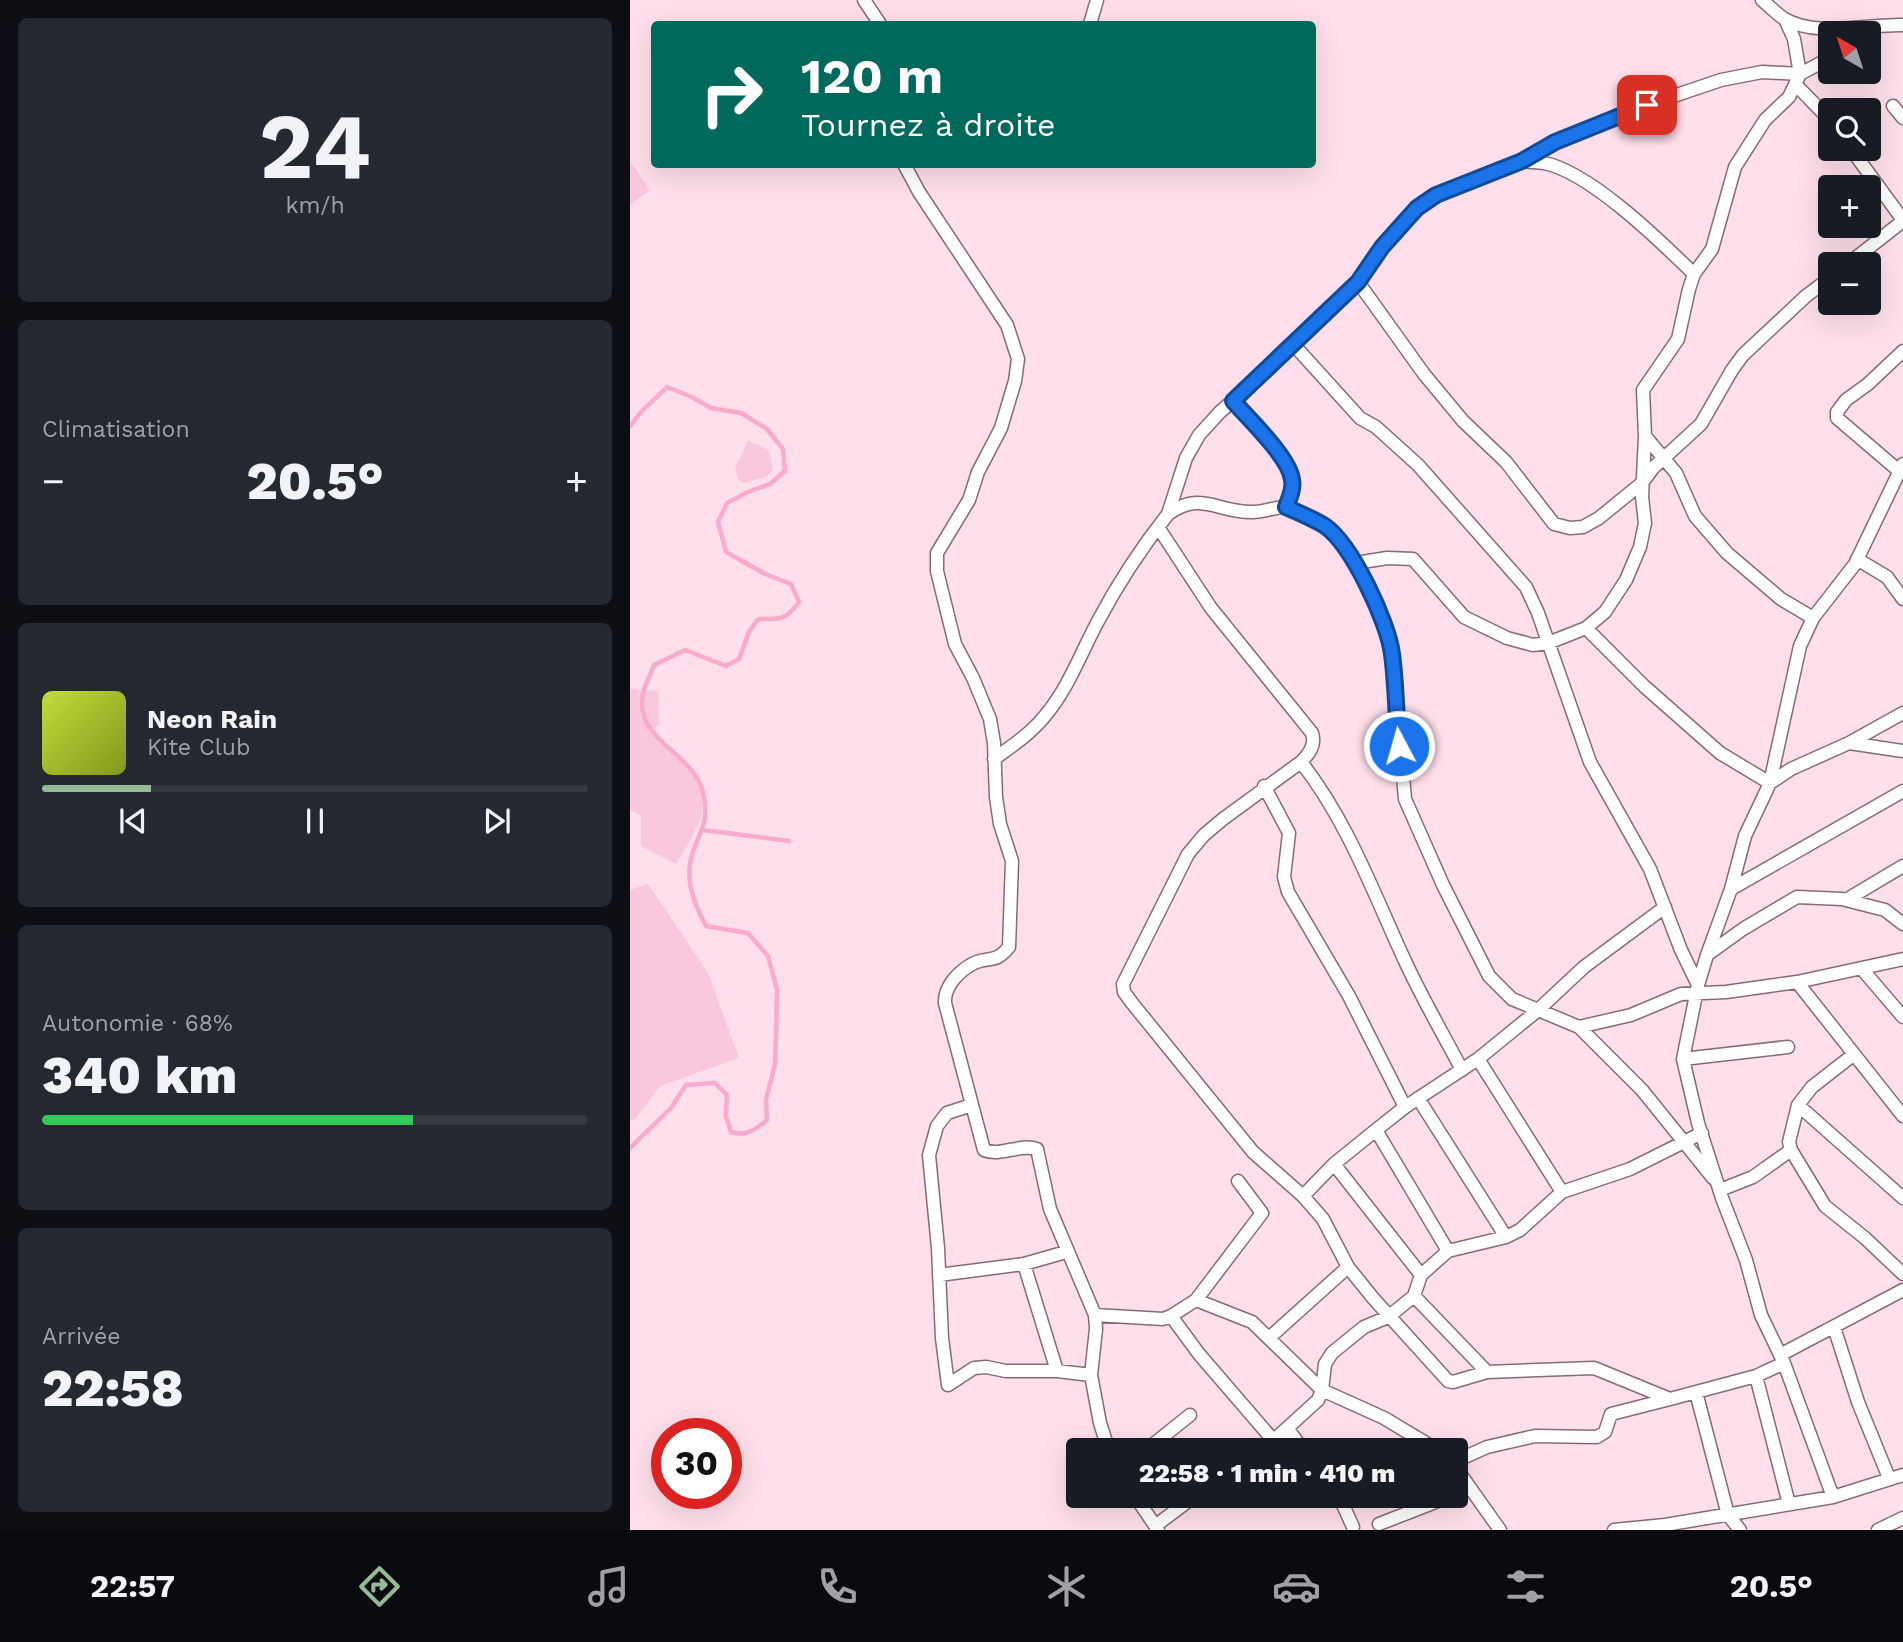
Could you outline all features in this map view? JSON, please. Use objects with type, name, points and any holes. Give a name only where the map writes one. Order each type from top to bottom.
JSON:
[{"type":"street","points":[[864,0],[878,21]]},
{"type":"street","points":[[1091,21],[1097,0]]},
{"type":"street","points":[[1762,0],[1785,19],[1818,27]]},
{"type":"street","points":[[1785,19],[1794,39],[1798,80],[1818,105]]},
{"type":"street","points":[[1881,30],[1903,25]]},
{"type":"street","points":[[1356,563],[1387,558],[1413,559],[1469,621],[1507,638],[1533,645],[1548,643],[1586,628],[1605,612],[1626,580],[1640,547],[1645,523],[1642,483],[1645,436],[1643,390],[1678,338],[1694,274],[1712,249],[1735,167],[1757,130],[1789,97],[1798,80],[1818,66]]},
{"type":"street","points":[[1168,514],[1192,445],[1206,426],[1358,282],[1382,247],[1417,208],[1436,195],[1522,161],[1555,142],[1647,105],[1721,80],[1762,72],[1798,80]]},
{"type":"street","points":[[1893,106],[1903,118]]},
{"type":"street","points":[[1522,161],[1554,167],[1597,190],[1656,237],[1694,274]]},
{"type":"street","points":[[1860,161],[1903,221],[1863,252]]},
{"type":"street","points":[[906,168],[1006,325],[1018,359],[1015,382],[1001,428],[978,472],[969,500],[937,553],[936,571],[955,644],[990,719],[1000,824],[1012,861],[1009,947],[997,959],[976,962],[969,966],[948,986],[945,1003],[984,1150],[993,1153],[1029,1147],[1037,1149],[1050,1209],[1095,1315],[1091,1375],[1105,1438]]},
{"type":"street","points":[[1358,282],[1424,374],[1463,421],[1506,462],[1554,524],[1562,527],[1583,527],[1622,501],[1642,483],[1664,457],[1701,424],[1743,355],[1818,287]]},
{"type":"street","points":[[1293,344],[1360,418],[1376,427],[1418,465],[1520,580],[1534,603],[1590,762],[1650,869],[1698,988]]},
{"type":"street","points":[[1833,1497],[1782,1359],[1760,1315],[1746,1260],[1702,1133],[1683,1059],[1707,955],[1731,889],[1745,836],[1770,783],[1800,646],[1813,618],[1857,559],[1901,467],[1837,418],[1837,412],[1846,400],[1868,384],[1903,351]]},
{"type":"street","points":[[1233,401],[1267,439],[1290,472],[1293,485],[1286,507]]},
{"type":"street","points":[[1645,436],[1664,457],[1680,481],[1695,516],[1727,553],[1773,593],[1813,618]]},
{"type":"street","points":[[995,759],[1030,732],[1045,716],[1069,682],[1116,589],[1168,514],[1192,502],[1251,512],[1286,507],[1325,527],[1346,547],[1378,610],[1392,651],[1405,799],[1410,815],[1489,976],[1512,999],[1579,1027],[1642,1090],[1719,1187]]},
{"type":"street","points":[[1158,527],[1211,608],[1312,733],[1313,743],[1301,762],[1264,786],[1204,835],[1188,854],[1123,988],[1253,1152],[1303,1196],[1323,1219],[1348,1267],[1388,1317],[1448,1381],[1487,1372],[1594,1367],[1670,1398]]},
{"type":"street","points":[[1857,559],[1887,577],[1903,599]]},
{"type":"street","points":[[1586,628],[1644,686],[1720,753],[1770,783]]},
{"type":"street","points":[[1770,783],[1791,769],[1849,743],[1903,713]]},
{"type":"street","points":[[1849,743],[1903,751]]},
{"type":"street","points":[[1301,762],[1325,794],[1345,828],[1407,965],[1462,1070]]},
{"type":"street","points":[[1264,786],[1289,833],[1284,877],[1288,892],[1349,996],[1405,1107]]},
{"type":"street","points":[[1731,889],[1903,791]]},
{"type":"street","points":[[1846,900],[1903,866]]},
{"type":"street","points":[[1707,955],[1743,929],[1797,897],[1846,900],[1885,910],[1903,924]]},
{"type":"street","points":[[1303,1196],[1334,1164],[1376,1130],[1405,1107],[1478,1059],[1537,1011],[1584,967],[1665,907]]},
{"type":"street","points":[[1579,1027],[1630,1015],[1698,988],[1726,992],[1797,982],[1903,960]]},
{"type":"street","points":[[1862,969],[1903,1017]]},
{"type":"street","points":[[1797,982],[1903,1116]]},
{"type":"street","points":[[1683,1059],[1788,1046]]},
{"type":"street","points":[[1853,1055],[1812,1087],[1798,1105],[1790,1142],[1791,1150],[1825,1206],[1865,1238],[1903,1274]]},
{"type":"street","points":[[1478,1059],[1562,1192]]},
{"type":"street","points":[[1418,1098],[1506,1237]]},
{"type":"street","points":[[972,1105],[947,1114],[931,1139],[929,1155],[942,1338],[948,1385],[974,1368],[986,1367],[1006,1371],[1057,1371],[1091,1375]]},
{"type":"street","points":[[1798,1105],[1903,1198]]},
{"type":"street","points":[[1376,1130],[1448,1251]]},
{"type":"street","points":[[1277,1438],[1318,1399],[1322,1390],[1325,1364],[1332,1353],[1364,1326],[1388,1317],[1414,1296],[1420,1275],[1448,1251],[1506,1237],[1528,1223],[1562,1192],[1630,1169],[1702,1133]]},
{"type":"street","points":[[1719,1187],[1753,1177],[1791,1150]]},
{"type":"street","points":[[1334,1164],[1420,1275]]},
{"type":"street","points":[[1095,1315],[1148,1319],[1171,1316],[1196,1300],[1262,1213],[1238,1181]]},
{"type":"street","points":[[939,1275],[1024,1264],[1066,1252]]},
{"type":"street","points":[[1024,1264],[1057,1371]]},
{"type":"street","points":[[1270,1337],[1348,1267]]},
{"type":"street","points":[[1468,1456],[1487,1447],[1535,1437],[1597,1437],[1605,1432],[1611,1414],[1756,1376],[1834,1327],[1903,1290]]},
{"type":"street","points":[[1414,1296],[1487,1372]]},
{"type":"street","points":[[1196,1300],[1252,1322],[1322,1390],[1384,1418],[1417,1438]]},
{"type":"street","points":[[1171,1316],[1199,1354],[1271,1438]]},
{"type":"street","points":[[1834,1327],[1858,1402],[1889,1478]]},
{"type":"street","points":[[1756,1376],[1789,1504]]},
{"type":"street","points":[[1696,1392],[1728,1515],[1740,1530]]},
{"type":"street","points":[[1161,1438],[1190,1415]]},
{"type":"street","points":[[1287,1429],[1294,1438]]},
{"type":"street","points":[[1614,1530],[1656,1528],[1833,1497],[1903,1475]]},
{"type":"street","points":[[1468,1483],[1500,1530]]},
{"type":"street","points":[[1143,1508],[1157,1528],[1181,1508]]},
{"type":"street","points":[[1344,1508],[1353,1527]]},
{"type":"street","points":[[1378,1524],[1420,1508]]},
{"type":"street","points":[[1878,1530],[1903,1518]]},
{"type":"shaded area","points":[[630,161],[650,190],[630,205]]},
{"type":"shaded area","points":[[748,441],[769,450],[773,470],[766,477],[744,483],[738,479],[735,469]]},
{"type":"shaded area","points":[[630,689],[658,691],[659,725],[650,731],[687,763],[702,794],[696,829],[676,864],[641,846],[641,816],[630,809]]},
{"type":"shaded area","points":[[648,884],[708,973],[739,1058],[660,1086],[636,1118],[630,1121],[630,890]]},
{"type":"waterway","points":[[630,426],[667,387],[711,408],[741,413],[767,429],[783,449],[785,471],[770,484],[727,503],[718,522],[726,552],[765,574],[791,584],[799,602],[790,613],[781,618],[758,619],[749,632],[739,659],[726,666],[685,650],[654,665],[644,690],[642,708],[646,722],[655,735],[690,768],[699,781],[704,797],[705,819],[689,869],[691,889],[701,917],[706,926],[748,933],[768,956],[777,990],[775,1064],[766,1100],[767,1120],[750,1132],[731,1132],[726,1116],[727,1095],[715,1083],[686,1085],[671,1108],[630,1148]]},
{"type":"waterway","points":[[703,830],[789,841]]},
{"type":"route","points":[[1399,746],[1392,651],[1378,610],[1356,563],[1346,547],[1325,527],[1286,507],[1293,485],[1290,472],[1267,439],[1233,401],[1358,282],[1382,247],[1417,208],[1436,195],[1522,161],[1555,142],[1647,105]]}]
